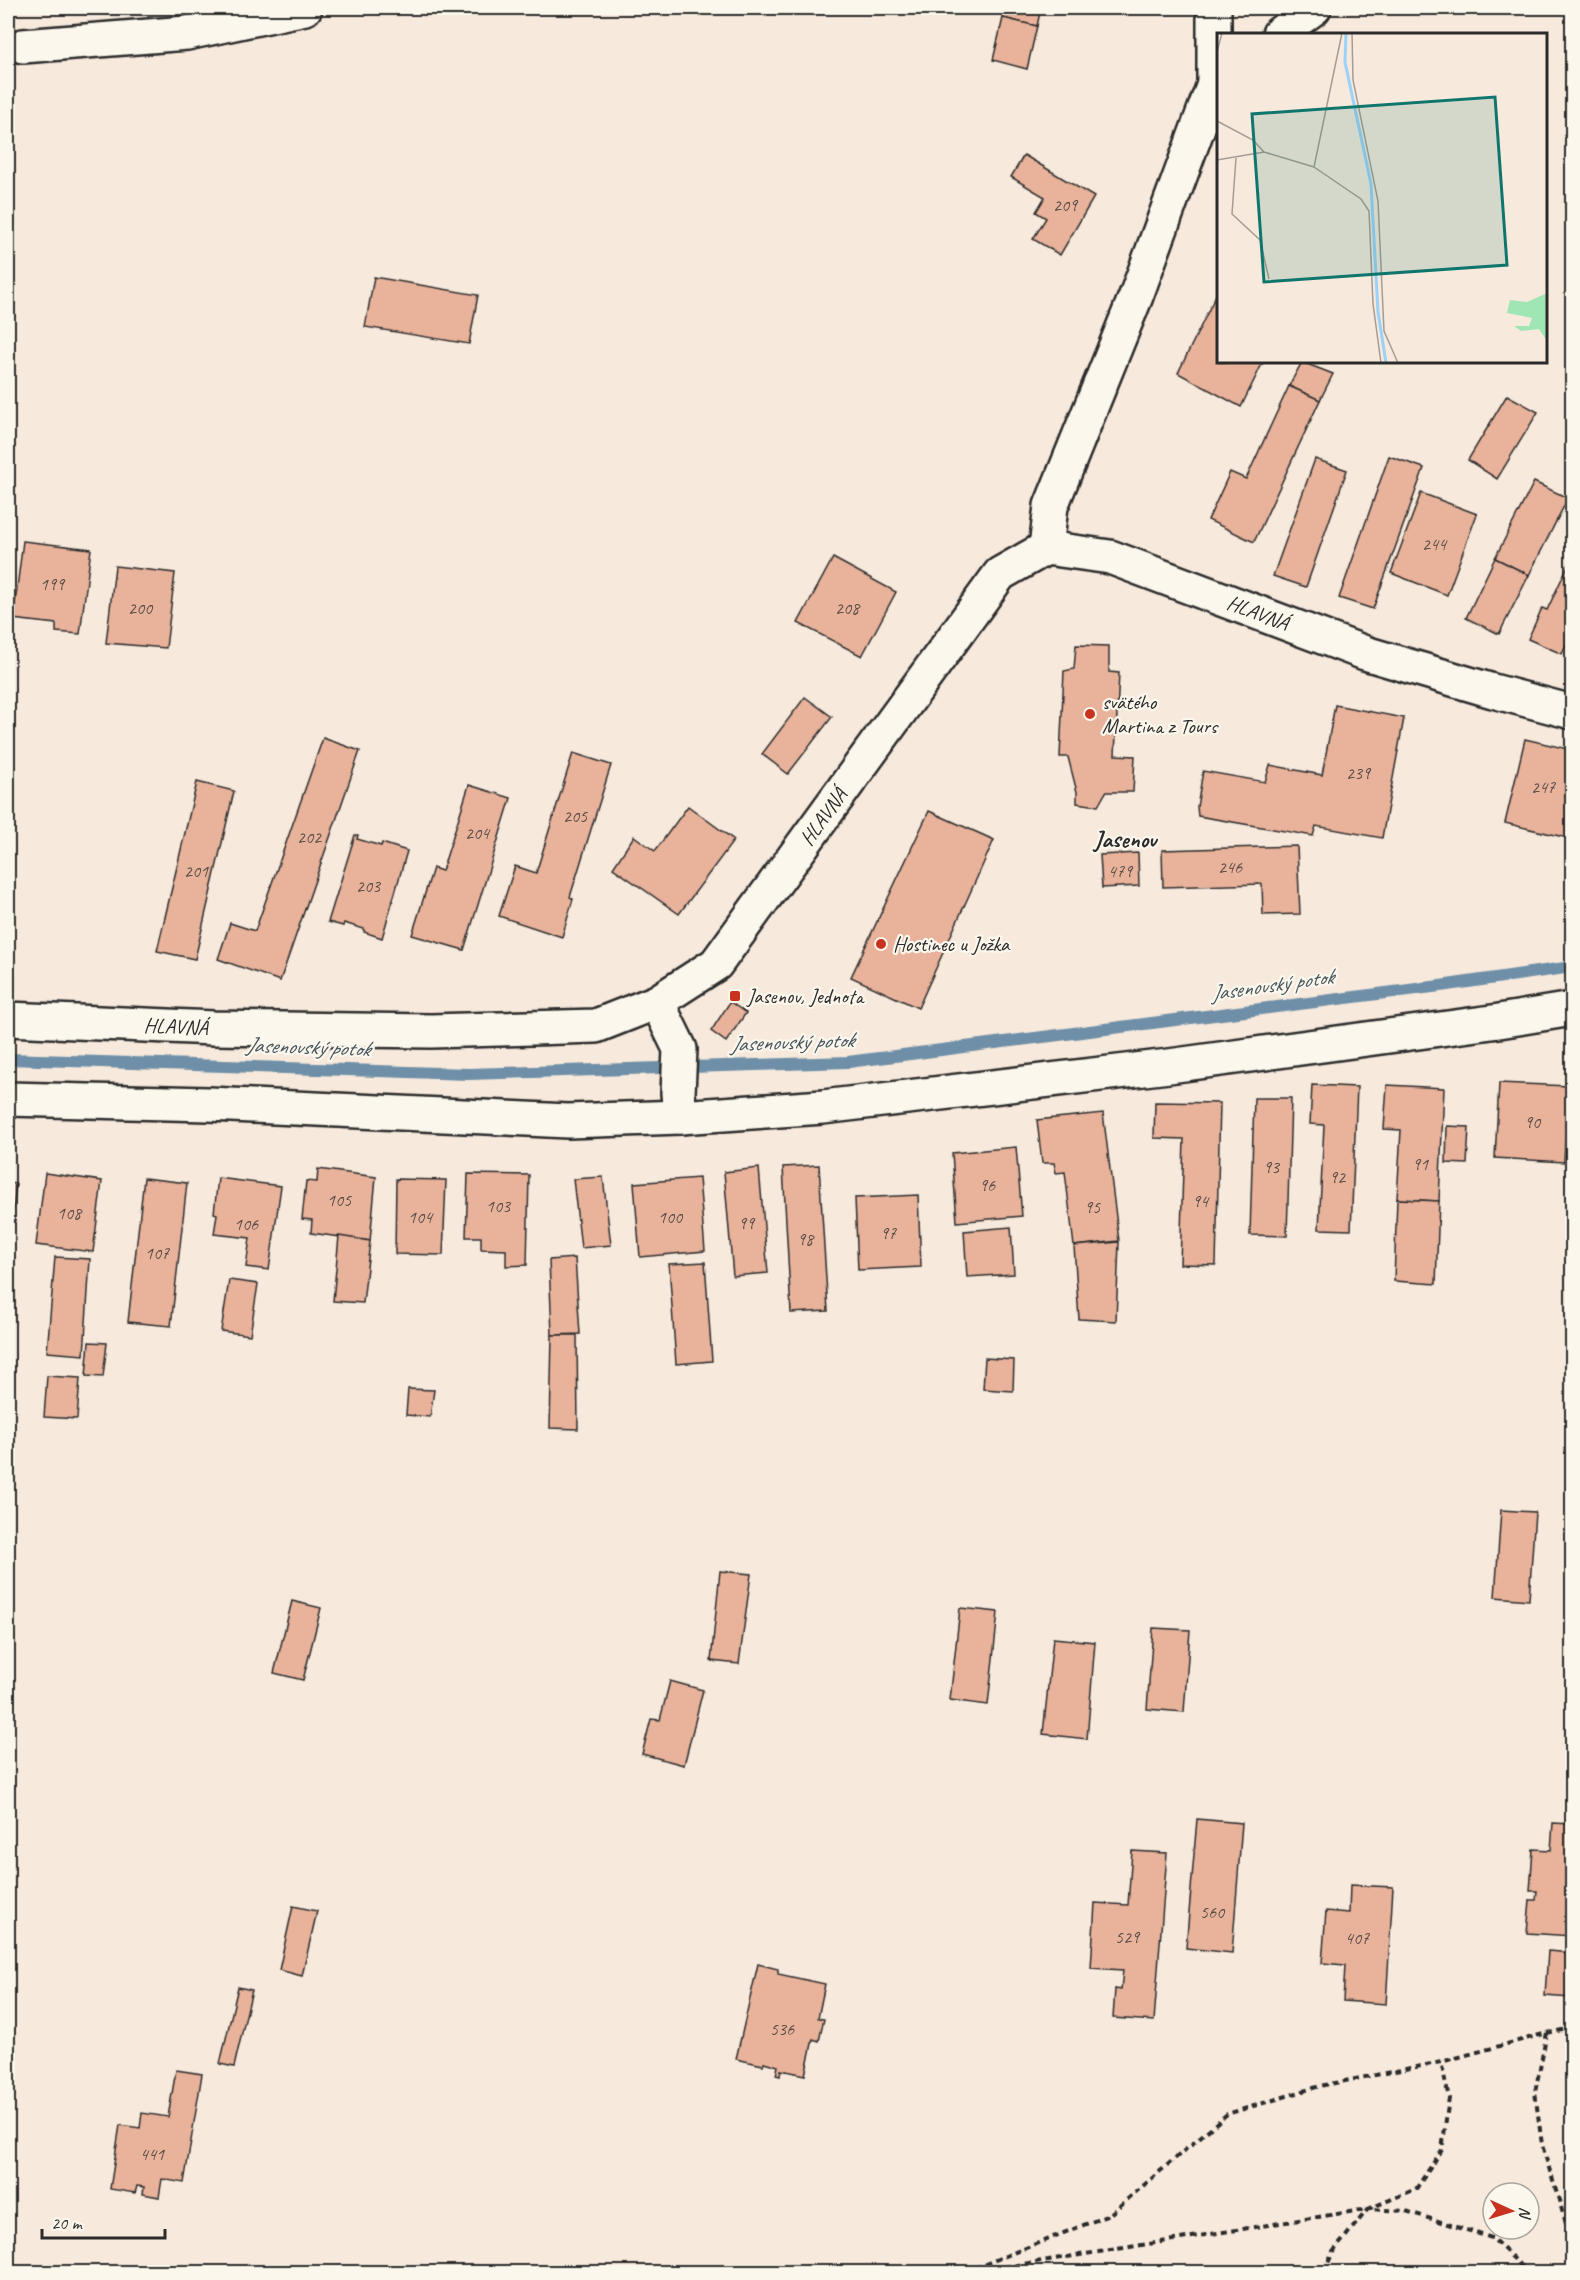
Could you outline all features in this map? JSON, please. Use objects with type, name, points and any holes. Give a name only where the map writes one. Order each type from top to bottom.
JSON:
[{"type":"street","points":[[23,46],[186,33],[305,8]]},
{"type":"street","points":[[1046,548],[1051,507],[1136,296],[1216,82],[1214,8]]},
{"type":"street","points":[[1280,33],[1314,8]]},
{"type":"street","name":"HLAVNÁ","points":[[8,1019],[214,1028],[431,1031],[596,1026],[657,1002],[716,964],[1000,574],[1046,548],[1110,557],[1365,652],[1493,691],[1572,712]]},
{"type":"street","points":[[657,1002],[680,1049],[679,1105]]},
{"type":"street","points":[[8,1099],[209,1104],[568,1121],[679,1105],[823,1107],[1169,1066],[1499,1022],[1572,1009]]},
{"type":"path","points":[[965,2272],[1109,2215],[1227,2114],[1320,2086],[1441,2062],[1572,2028]]},
{"type":"path","points":[[1547,2033],[1535,2092],[1542,2145],[1572,2243]]},
{"type":"path","points":[[1324,2272],[1334,2252],[1368,2209],[1416,2189],[1442,2150],[1449,2098],[1441,2062]]},
{"type":"path","points":[[974,2272],[1368,2209],[1406,2211],[1492,2238],[1528,2272]]},
{"type":"building","points":[[1005,8],[1041,8],[1037,26],[1003,18]]},
{"type":"building","points":[[1003,18],[1037,26],[1027,69],[993,60]]},
{"type":"building","points":[[1024,155],[1094,197],[1060,255],[1033,239],[1046,218],[1036,212],[1045,197],[1011,177]]},
{"type":"building","points":[[374,277],[478,295],[469,344],[365,327]]},
{"type":"building","points":[[1217,293],[1217,363],[1263,363],[1241,407],[1178,373]]},
{"type":"building","points":[[1301,363],[1333,374],[1320,400],[1289,386]]},
{"type":"building","points":[[1289,386],[1320,400],[1254,542],[1208,520],[1230,472],[1246,479]]},
{"type":"building","points":[[1507,395],[1538,412],[1497,479],[1468,460]]},
{"type":"building","points":[[1389,456],[1424,468],[1373,609],[1339,598]]},
{"type":"building","points":[[1315,459],[1347,470],[1306,587],[1273,576]]},
{"type":"building","points":[[1534,482],[1568,498],[1529,575],[1495,558]]},
{"type":"building","points":[[1421,493],[1477,514],[1447,595],[1391,573]]},
{"type":"building","points":[[23,541],[91,549],[80,634],[56,632],[56,624],[13,619]]},
{"type":"building","points":[[1572,557],[1572,632],[1562,654],[1528,639],[1542,608],[1547,610]]},
{"type":"building","points":[[833,558],[896,592],[862,656],[798,623]]},
{"type":"building","points":[[1495,558],[1529,575],[1499,634],[1466,618]]},
{"type":"building","points":[[115,566],[175,573],[166,648],[106,643]]},
{"type":"building","name":"svätého Martina z Tours","points":[[1076,645],[1109,646],[1109,672],[1119,673],[1115,755],[1135,756],[1133,792],[1106,792],[1098,806],[1077,803],[1077,792],[1068,757],[1060,757],[1064,671],[1074,669]]},
{"type":"building","points":[[805,697],[832,717],[788,774],[762,754]]},
{"type":"building","points":[[1335,705],[1404,718],[1382,838],[1316,826],[1313,836],[1198,816],[1197,807],[1203,771],[1265,782],[1270,765],[1322,775]]},
{"type":"building","points":[[323,738],[360,751],[280,981],[218,959],[230,923],[255,931]]},
{"type":"building","points":[[1525,739],[1572,750],[1572,839],[1505,823]]},
{"type":"building","points":[[573,753],[611,765],[570,897],[573,899],[562,937],[499,916],[515,866],[536,873]]},
{"type":"building","points":[[197,782],[234,791],[195,959],[157,951]]},
{"type":"building","points":[[469,785],[511,798],[464,950],[412,935],[433,868],[442,871]]},
{"type":"building","points":[[688,806],[734,840],[679,914],[613,868],[634,836],[655,851]]},
{"type":"building","points":[[929,811],[994,840],[918,1008],[851,977]]},
{"type":"building","points":[[355,835],[358,835],[357,839],[381,846],[382,843],[407,851],[382,938],[344,923],[343,926],[328,922]]},
{"type":"building","points":[[1297,846],[1300,914],[1263,915],[1262,884],[1163,887],[1162,850]]},
{"type":"building","points":[[1138,853],[1139,886],[1102,888],[1100,855]]},
{"type":"building","points":[[730,1002],[746,1013],[726,1042],[711,1031]]},
{"type":"building","points":[[1499,1083],[1569,1086],[1564,1162],[1495,1158]]},
{"type":"building","points":[[1312,1085],[1357,1087],[1351,1230],[1319,1229],[1324,1125],[1310,1124]]},
{"type":"building","points":[[1387,1085],[1444,1088],[1439,1201],[1397,1199],[1401,1130],[1384,1129]]},
{"type":"building","points":[[1254,1098],[1291,1098],[1287,1236],[1250,1235]]},
{"type":"building","points":[[1155,1102],[1220,1103],[1216,1265],[1180,1264],[1184,1139],[1154,1138]]},
{"type":"building","points":[[1103,1113],[1119,1241],[1074,1246],[1065,1172],[1056,1173],[1054,1163],[1042,1163],[1037,1120]]},
{"type":"building","points":[[1447,1126],[1469,1127],[1467,1164],[1446,1163]]},
{"type":"building","points":[[1016,1147],[1022,1216],[957,1222],[952,1153]]},
{"type":"building","points":[[819,1165],[828,1311],[791,1313],[783,1167]]},
{"type":"building","points":[[759,1168],[768,1273],[733,1276],[724,1172]]},
{"type":"building","points":[[318,1169],[376,1177],[370,1241],[311,1233],[312,1220],[302,1219],[306,1181],[317,1182]]},
{"type":"building","points":[[45,1173],[102,1181],[93,1252],[36,1245]]},
{"type":"building","points":[[468,1174],[529,1175],[527,1265],[506,1266],[506,1250],[481,1249],[481,1237],[466,1237]]},
{"type":"building","points":[[603,1177],[611,1245],[581,1248],[573,1179]]},
{"type":"building","points":[[144,1178],[187,1183],[171,1326],[128,1322]]},
{"type":"building","points":[[218,1178],[281,1186],[269,1270],[246,1267],[250,1238],[214,1234]]},
{"type":"building","points":[[699,1178],[705,1251],[640,1257],[634,1183]]},
{"type":"building","points":[[396,1179],[446,1180],[443,1255],[395,1254]]},
{"type":"building","points":[[8,1183],[16,1184],[8,1260]]},
{"type":"building","points":[[918,1195],[921,1267],[858,1270],[855,1198]]},
{"type":"building","points":[[1397,1199],[1439,1201],[1436,1284],[1394,1281]]},
{"type":"building","points":[[1011,1227],[1014,1274],[967,1277],[964,1231]]},
{"type":"building","points":[[339,1236],[370,1241],[363,1303],[333,1301]]},
{"type":"building","points":[[1119,1242],[1116,1321],[1079,1319],[1074,1246]]},
{"type":"building","points":[[55,1257],[90,1259],[84,1355],[47,1352]]},
{"type":"building","points":[[575,1258],[580,1334],[552,1335],[549,1260]]},
{"type":"building","points":[[705,1262],[712,1361],[676,1364],[669,1264]]},
{"type":"building","points":[[229,1280],[258,1284],[250,1335],[221,1331]]},
{"type":"building","points":[[552,1335],[577,1335],[578,1429],[550,1428]]},
{"type":"building","points":[[89,1342],[107,1343],[103,1377],[86,1376]]},
{"type":"building","points":[[985,1358],[1014,1360],[1013,1391],[983,1389]]},
{"type":"building","points":[[47,1376],[80,1378],[77,1419],[44,1417]]},
{"type":"building","points":[[408,1389],[434,1390],[430,1417],[406,1415]]},
{"type":"building","points":[[1501,1510],[1535,1512],[1529,1600],[1495,1597]]},
{"type":"building","points":[[720,1571],[751,1574],[739,1664],[711,1661]]},
{"type":"building","points":[[292,1601],[321,1608],[303,1680],[274,1673]]},
{"type":"building","points":[[960,1608],[998,1612],[988,1705],[950,1700]]},
{"type":"building","points":[[1153,1628],[1190,1630],[1184,1712],[1147,1709]]},
{"type":"building","points":[[1053,1638],[1095,1642],[1087,1739],[1043,1734]]},
{"type":"building","points":[[670,1681],[703,1690],[684,1765],[642,1754],[651,1719],[660,1720]]},
{"type":"building","points":[[1197,1819],[1242,1823],[1232,1953],[1186,1948]]},
{"type":"building","points":[[1553,1823],[1572,1824],[1572,1936],[1527,1933],[1530,1900],[1536,1900],[1537,1891],[1530,1891],[1533,1849],[1551,1850]]},
{"type":"building","points":[[1132,1851],[1167,1853],[1154,2021],[1113,2018],[1115,1989],[1121,1990],[1123,1970],[1091,1968],[1095,1903],[1128,1905]]},
{"type":"building","points":[[1350,1885],[1393,1887],[1386,2004],[1343,2001],[1345,1965],[1322,1963],[1326,1911],[1349,1913]]},
{"type":"building","points":[[293,1906],[317,1911],[302,1976],[279,1970]]},
{"type":"building","points":[[1548,1951],[1572,1953],[1571,1998],[1545,1996]]},
{"type":"building","points":[[758,1964],[778,1969],[778,1974],[825,1984],[818,2018],[824,2019],[819,2041],[813,2039],[805,2075],[781,2070],[780,2076],[776,2075],[778,2066],[736,2059]]},
{"type":"building","points":[[238,1987],[252,1990],[234,2067],[220,2064]]},
{"type":"building","points":[[176,2070],[202,2074],[184,2183],[162,2179],[159,2197],[143,2194],[144,2187],[137,2186],[135,2193],[110,2189],[120,2125],[140,2128],[142,2113],[168,2117]]},
{"type":"waterway","name":"Jasenovský potok","points":[[8,1059],[469,1074],[848,1062],[1572,967]]},
{"type":"place","name":"svätého Martina z Tours","points":[[1090,714]]},
{"type":"place","name":"Hostinec u Jožka","points":[[881,944]]},
{"type":"place","name":"Jasenov, Jednota","points":[[735,996]]},
{"type":"district","name":"Jasenov","points":[[1125,839]]}]
